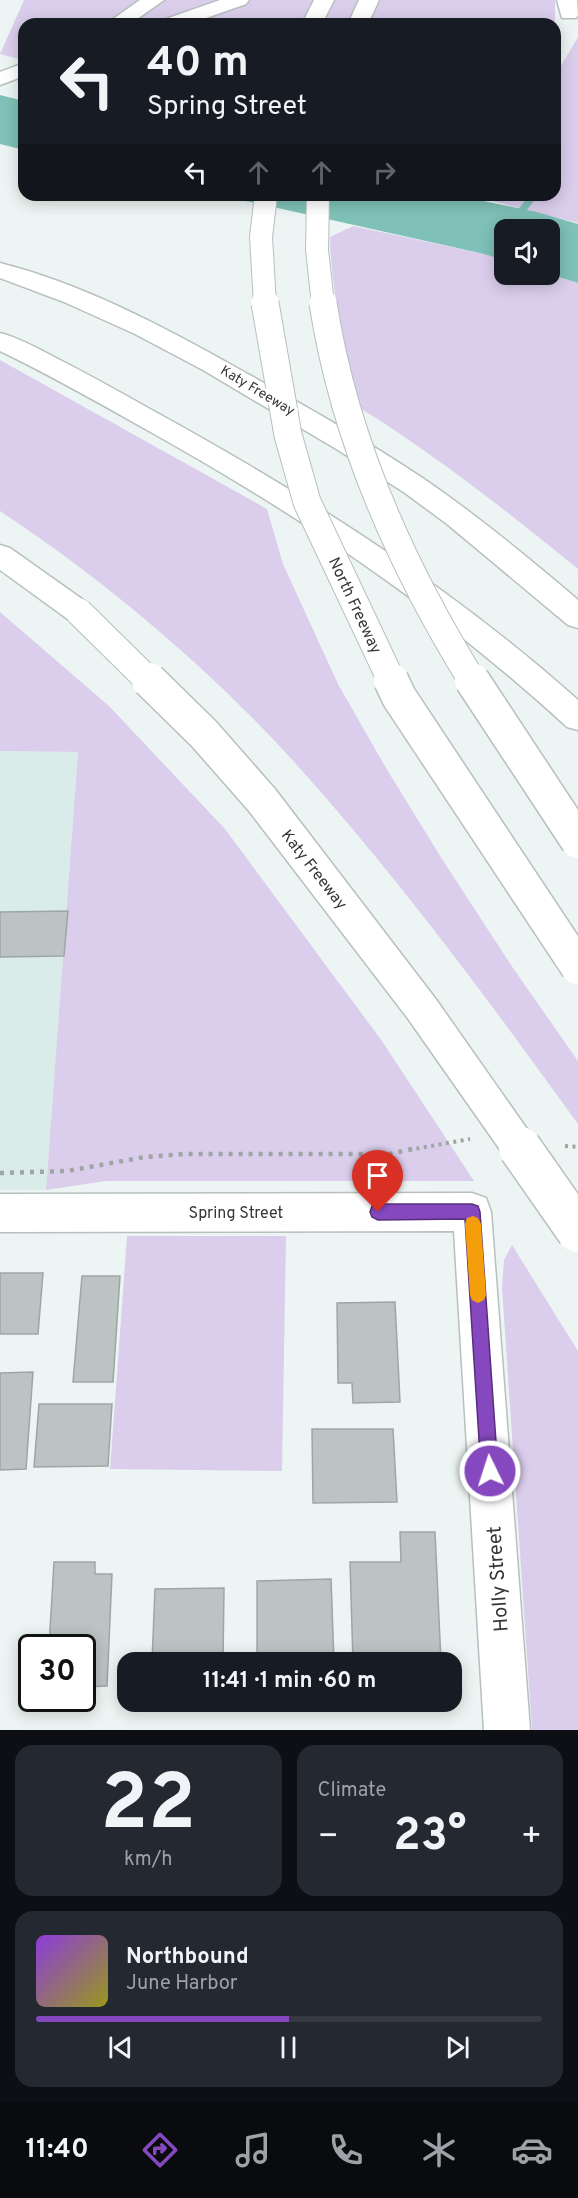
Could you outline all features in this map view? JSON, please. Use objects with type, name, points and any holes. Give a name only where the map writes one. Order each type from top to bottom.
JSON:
[{"type":"main road","points":[[125,18],[153,0]]},
{"type":"main road","points":[[187,18],[239,0]]},
{"type":"main road","points":[[315,18],[324,0]]},
{"type":"main road","points":[[361,18],[369,0]]},
{"type":"main road","points":[[0,81],[18,72]]},
{"type":"main road","points":[[0,81],[18,76]]},
{"type":"main road","name":"North Freeway","points":[[265,201],[261,237],[266,319],[288,435],[307,502],[399,697],[578,967]]},
{"type":"main road","points":[[318,201],[317,254],[335,370],[354,438],[387,525],[435,620],[468,677],[578,841]]},
{"type":"main road","name":"Katy Freeway","points":[[0,270],[115,316],[209,361],[316,424],[415,487],[528,573],[578,618]]},
{"type":"main road","points":[[0,341],[34,356],[192,442],[339,530],[480,633],[578,718]]},
{"type":"main road","name":"Katy Freeway","points":[[0,555],[79,612],[204,734],[262,800],[422,1009],[578,1231]]},
{"type":"main road","name":"Spring Street","points":[[0,1213],[472,1212]]},
{"type":"main road","name":"Holly Street","points":[[472,1212],[507,1730]]},
{"type":"path","points":[[0,1173],[67,1171],[145,1157],[184,1154],[390,1154],[442,1142],[475,1139]]},
{"type":"path","points":[[555,1145],[578,1147]]},
{"type":"shaded area","points":[[24,0],[555,0],[555,18],[18,18],[18,59],[0,54]]},
{"type":"shaded area","points":[[578,37],[578,223],[492,201],[561,201],[561,66]]},
{"type":"shaded area","points":[[353,226],[494,257],[494,285],[560,285],[560,277],[578,283],[578,569],[472,485],[417,445],[360,408],[336,302],[330,237]]},
{"type":"shaded area","points":[[0,360],[267,509],[283,564],[338,684],[442,859],[513,968],[578,1061],[578,1124],[407,895],[334,807],[263,728],[156,628],[79,567],[0,511]]},
{"type":"shaded area","points":[[0,612],[109,706],[225,829],[382,1041],[474,1181],[106,1181],[46,1190],[78,752],[0,751]]},
{"type":"shaded area","points":[[0,751],[78,752],[46,1190],[0,1190]]},
{"type":"shaded area","points":[[127,1236],[286,1236],[282,1471],[110,1469]]},
{"type":"shaded area","points":[[512,1245],[578,1351],[578,1730],[532,1730],[502,1288],[504,1260]]},
{"type":"water","points":[[0,95],[18,100],[18,148],[0,144]]},
{"type":"water","points":[[246,201],[483,201],[537,212],[578,224],[578,283],[560,277],[560,219],[494,219],[494,257]]},
{"type":"building","points":[[68,911],[64,956],[0,957],[0,912]]},
{"type":"building","points":[[0,1273],[43,1273],[38,1334],[0,1334]]},
{"type":"building","points":[[82,1276],[120,1276],[113,1382],[73,1382]]},
{"type":"building","points":[[395,1302],[400,1402],[353,1403],[352,1383],[338,1383],[337,1303]]},
{"type":"building","points":[[33,1372],[26,1469],[0,1470],[0,1373]]},
{"type":"building","points":[[39,1404],[112,1404],[108,1466],[34,1467]]},
{"type":"building","points":[[312,1429],[393,1429],[397,1502],[313,1503]]},
{"type":"building","points":[[400,1532],[435,1532],[441,1652],[353,1652],[350,1562],[401,1562]]},
{"type":"building","points":[[54,1562],[95,1562],[95,1574],[112,1574],[107,1686],[96,1686],[96,1634],[50,1634]]},
{"type":"building","points":[[331,1579],[334,1652],[257,1652],[257,1581]]},
{"type":"building","points":[[224,1588],[223,1652],[152,1652],[155,1589]]},
{"type":"waterway","points":[[515,219],[529,201]]},
{"type":"slow traffic","points":[[473,1224],[478,1295]]},
{"type":"route","points":[[378,1212],[472,1212],[490,1471]]}]
